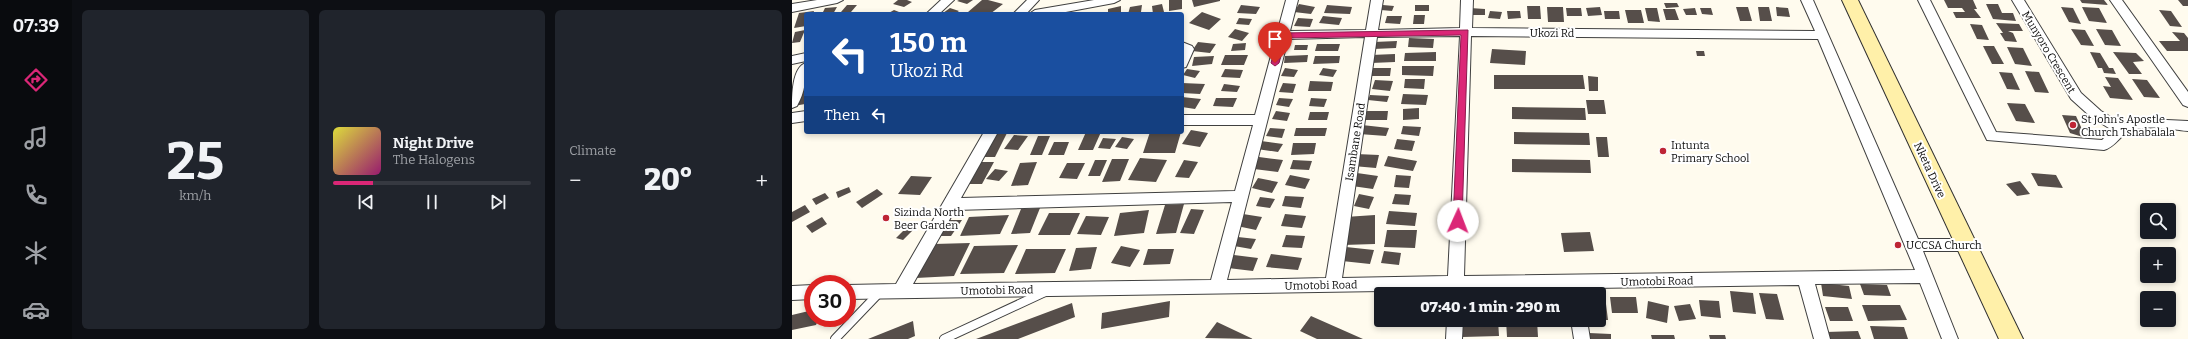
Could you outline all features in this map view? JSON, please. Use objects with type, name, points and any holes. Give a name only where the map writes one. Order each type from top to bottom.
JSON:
[{"type":"street","points":[[792,8],[837,0]]},
{"type":"street","points":[[934,12],[948,0]]},
{"type":"street","points":[[1021,12],[1033,0]]},
{"type":"street","points":[[1046,12],[1114,0]]},
{"type":"street","points":[[1217,286],[1292,0]]},
{"type":"street","name":"Isambane Road","points":[[1333,284],[1377,0]]},
{"type":"street","points":[[1455,287],[1467,0]]},
{"type":"street","points":[[1807,0],[1913,245],[1950,339]]},
{"type":"street","name":"Nketa Drive","points":[[1850,0],[2011,339]]},
{"type":"street","points":[[1924,0],[1992,137],[2104,145],[2112,141],[2121,130],[2137,124],[2188,126]]},
{"type":"street","name":"Munyoro Crescent","points":[[2018,0],[2076,96],[2096,114],[2121,130]]},
{"type":"street","points":[[2116,0],[2188,102]]},
{"type":"street","name":"Ukozi Rd","points":[[1282,35],[1465,32],[1822,35]]},
{"type":"street","points":[[1184,46],[1188,49],[1184,59]]},
{"type":"street","points":[[792,60],[804,57]]},
{"type":"street","points":[[792,103],[804,72]]},
{"type":"street","points":[[792,118],[804,116]]},
{"type":"street","points":[[1184,120],[1260,120]]},
{"type":"street","points":[[901,291],[952,204],[990,134]]},
{"type":"street","points":[[952,204],[1241,196]]},
{"type":"street","points":[[1913,245],[1966,245]]},
{"type":"street","name":"Umotobi Road","points":[[1597,287],[1805,278],[1925,276]]},
{"type":"street","points":[[1805,278],[1822,339]]},
{"type":"street","name":"Umotobi Road","points":[[856,292],[1333,284],[1406,287]]},
{"type":"street","points":[[792,293],[804,292]]},
{"type":"street","points":[[1454,339],[1455,327]]},
{"type":"street","points":[[1580,327],[1582,339]]},
{"type":"lane","points":[[944,339],[1052,289]]},
{"type":"lane","points":[[835,339],[880,292]]},
{"type":"building","points":[[898,0],[907,0],[912,2],[904,7],[893,4]]},
{"type":"building","points":[[973,0],[967,4],[957,1]]},
{"type":"building","points":[[982,0],[1003,4],[993,12],[968,12]]},
{"type":"building","points":[[1169,0],[1182,0],[1182,9],[1169,11]]},
{"type":"building","points":[[1192,0],[1220,0],[1220,1],[1194,7]]},
{"type":"building","points":[[1944,0],[1973,0],[1977,9],[1974,9],[1981,18],[1956,18],[1953,12],[1965,12],[1962,8],[1948,8]]},
{"type":"building","points":[[2080,0],[2104,0],[2108,5],[2082,3]]},
{"type":"building","points":[[2178,0],[2188,0],[2188,6],[2183,6]]},
{"type":"building","points":[[1664,3],[1677,3],[1679,7],[1666,8]]},
{"type":"building","points":[[1162,4],[1164,12],[1153,12],[1152,6]]},
{"type":"building","points":[[1299,4],[1315,7],[1311,14],[1294,12]]},
{"type":"building","points":[[1986,4],[1998,4],[2002,13],[2013,13],[2016,21],[1993,19]]},
{"type":"building","points":[[847,5],[857,5],[851,12],[841,12]]},
{"type":"building","points":[[1142,5],[1141,12],[1129,12],[1130,7]]},
{"type":"building","points":[[1241,5],[1260,7],[1256,14],[1237,13]]},
{"type":"building","points":[[1327,5],[1352,7],[1350,14],[1324,13]]},
{"type":"building","points":[[1383,5],[1394,6],[1392,11],[1381,10]]},
{"type":"building","points":[[1415,5],[1429,5],[1429,11],[1415,11]]},
{"type":"building","points":[[1121,6],[1121,12],[1108,12],[1108,9]]},
{"type":"building","points":[[1527,6],[1540,6],[1541,19],[1528,19]]},
{"type":"building","points":[[837,7],[834,12],[823,12],[825,8]]},
{"type":"building","points":[[1547,7],[1563,7],[1564,22],[1548,22]]},
{"type":"building","points":[[1600,7],[1602,15],[1588,16],[1586,8]]},
{"type":"building","points":[[1736,7],[1748,7],[1752,21],[1740,21]]},
{"type":"building","points":[[1758,7],[1769,7],[1772,21],[1760,21]]},
{"type":"building","points":[[1776,7],[1788,8],[1790,17],[1777,16]]},
{"type":"building","points":[[2061,7],[2073,8],[2081,24],[2069,22]]},
{"type":"building","points":[[2082,7],[2099,8],[2107,23],[2089,21]]},
{"type":"building","points":[[950,8],[959,11],[958,12],[944,12]]},
{"type":"building","points":[[1470,8],[1485,9],[1485,15],[1469,15]]},
{"type":"building","points":[[1566,8],[1581,8],[1582,16],[1567,16]]},
{"type":"building","points":[[1645,8],[1657,8],[1660,22],[1648,21]]},
{"type":"building","points":[[1695,8],[1697,15],[1686,15],[1683,9]]},
{"type":"building","points":[[1700,8],[1711,8],[1713,15],[1702,14]]},
{"type":"building","points":[[1663,9],[1675,9],[1679,20],[1666,20]]},
{"type":"building","points":[[1625,10],[1641,10],[1644,23],[1628,23]]},
{"type":"building","points":[[2159,10],[2171,11],[2182,27],[2170,26]]},
{"type":"building","points":[[1490,11],[1502,12],[1500,19],[1488,18]]},
{"type":"building","points":[[1507,11],[1520,11],[1521,18],[1508,19]]},
{"type":"building","points":[[1604,11],[1619,11],[1620,19],[1605,19]]},
{"type":"building","points":[[804,12],[804,26],[794,28],[799,13]]},
{"type":"building","points":[[1202,12],[1221,19],[1209,30],[1189,23]]},
{"type":"building","points":[[1414,15],[1425,15],[1424,24],[1413,24]]},
{"type":"building","points":[[1323,16],[1342,18],[1339,25],[1319,23]]},
{"type":"building","points":[[1387,16],[1402,16],[1400,24],[1385,23]]},
{"type":"building","points":[[1239,18],[1252,19],[1249,25],[1236,24]]},
{"type":"building","points":[[1298,18],[1313,19],[1310,27],[1294,26]]},
{"type":"building","points":[[1996,23],[2019,24],[2023,31],[2008,31],[2013,33],[2017,42],[2005,41],[2000,33],[2003,33]]},
{"type":"building","points":[[1970,24],[1982,25],[1989,40],[1977,39]]},
{"type":"building","points":[[1235,29],[1249,33],[1242,41],[1228,37]]},
{"type":"building","points":[[2071,29],[2085,30],[2094,46],[2081,45]]},
{"type":"building","points":[[2096,29],[2112,30],[2121,46],[2105,45]]},
{"type":"building","points":[[804,30],[800,42],[792,43],[795,32]]},
{"type":"building","points":[[2172,32],[2184,33],[2188,38],[2188,51],[2167,51],[2159,41],[2180,41]]},
{"type":"building","points":[[1409,38],[1434,39],[1433,48],[1408,47]]},
{"type":"building","points":[[1397,41],[1396,48],[1373,49],[1374,42]]},
{"type":"building","points":[[1198,42],[1216,44],[1210,53],[1192,51]]},
{"type":"building","points":[[1246,43],[1245,50],[1231,51],[1233,44]]},
{"type":"building","points":[[1317,44],[1340,44],[1338,51],[1315,51]]},
{"type":"building","points":[[1295,45],[1308,45],[1307,50],[1294,50]]},
{"type":"building","points":[[1983,46],[1994,46],[2004,64],[1992,64]]},
{"type":"building","points":[[2007,47],[2023,48],[2032,66],[2015,64]]},
{"type":"building","points":[[1492,49],[1526,51],[1525,65],[1490,63]]},
{"type":"building","points":[[1696,51],[1704,51],[1705,56],[1697,56]]},
{"type":"building","points":[[1436,52],[1436,61],[1404,61],[1405,53]]},
{"type":"building","points":[[2090,52],[2100,53],[2109,68],[2113,68],[2116,74],[2104,73],[2102,68],[2098,68]]},
{"type":"building","points":[[2113,52],[2136,53],[2144,61],[2133,62],[2142,74],[2129,74]]},
{"type":"building","points":[[1395,54],[1395,62],[1371,63],[1371,55]]},
{"type":"building","points":[[1225,55],[1248,55],[1244,65],[1221,65]]},
{"type":"building","points":[[1308,55],[1307,62],[1284,63],[1285,56]]},
{"type":"building","points":[[1214,56],[1212,64],[1192,66],[1194,57]]},
{"type":"building","points":[[1315,56],[1340,56],[1339,63],[1313,64]]},
{"type":"building","points":[[1402,66],[1434,66],[1433,76],[1402,75]]},
{"type":"building","points":[[1285,68],[1298,70],[1294,77],[1281,76]]},
{"type":"building","points":[[1323,68],[1337,70],[1333,77],[1319,75]]},
{"type":"building","points":[[1372,68],[1391,68],[1390,76],[1370,76]]},
{"type":"building","points":[[1187,69],[1200,71],[1195,78],[1184,75]]},
{"type":"building","points":[[1225,69],[1243,70],[1240,78],[1221,77]]},
{"type":"building","points":[[2025,71],[2039,72],[2049,93],[2035,92]]},
{"type":"building","points":[[1999,72],[2012,73],[2020,90],[2007,89]]},
{"type":"building","points":[[1494,75],[1583,75],[1585,89],[1494,89]]},
{"type":"building","points":[[1588,76],[1598,77],[1598,91],[1589,91]]},
{"type":"building","points":[[2105,77],[2118,78],[2133,100],[2110,98],[2103,86],[2111,87]]},
{"type":"building","points":[[1405,79],[1425,79],[1424,89],[1404,88]]},
{"type":"building","points":[[2132,79],[2147,80],[2160,98],[2144,97]]},
{"type":"building","points":[[1375,80],[1393,81],[1390,91],[1372,89]]},
{"type":"building","points":[[1310,81],[1333,82],[1331,91],[1308,91]]},
{"type":"building","points":[[1184,83],[1205,84],[1200,94],[1184,93]]},
{"type":"building","points":[[1283,83],[1296,84],[1293,93],[1279,92]]},
{"type":"building","points":[[1224,84],[1240,86],[1237,92],[1221,91]]},
{"type":"building","points":[[804,90],[804,104],[794,106],[800,91]]},
{"type":"building","points":[[1403,94],[1428,95],[1426,105],[1401,104]]},
{"type":"building","points":[[1370,95],[1389,96],[1387,102],[1368,100]]},
{"type":"building","points":[[1184,97],[1201,99],[1195,109],[1184,107]]},
{"type":"building","points":[[1216,98],[1237,98],[1233,107],[1213,106]]},
{"type":"building","points":[[1279,98],[1293,99],[1289,107],[1276,105]]},
{"type":"building","points":[[1311,98],[1327,99],[1324,107],[1309,106]]},
{"type":"building","points":[[1586,100],[1604,100],[1606,114],[1588,114]]},
{"type":"building","points":[[2007,103],[2025,104],[2035,123],[2016,121]]},
{"type":"building","points":[[1512,107],[1585,108],[1586,120],[1512,119]]},
{"type":"building","points":[[1419,108],[1419,119],[1403,120],[1403,109]]},
{"type":"building","points":[[1276,111],[1290,113],[1287,121],[1272,119]]},
{"type":"building","points":[[1366,111],[1388,111],[1387,120],[1365,120]]},
{"type":"building","points":[[1310,112],[1329,112],[1327,120],[1308,120]]},
{"type":"building","name":"St John's Apostle Church Tshabalala","points":[[2062,115],[2076,116],[2086,138],[2070,133]]},
{"type":"building","points":[[1362,125],[1389,128],[1386,136],[1359,134]]},
{"type":"building","points":[[1403,126],[1421,127],[1419,136],[1401,134]]},
{"type":"building","points":[[1270,128],[1285,129],[1282,138],[1266,136]]},
{"type":"building","points":[[1296,128],[1327,128],[1325,136],[1294,136]]},
{"type":"building","points":[[1191,130],[1208,133],[1200,147],[1182,144]]},
{"type":"building","points":[[1514,132],[1589,133],[1590,145],[1514,144]]},
{"type":"building","points":[[992,134],[1006,134],[995,157],[981,157]]},
{"type":"building","points":[[1085,134],[1100,134],[1093,150],[1078,150]]},
{"type":"building","points":[[1149,134],[1180,134],[1175,153],[1143,153]]},
{"type":"building","points":[[1014,135],[1028,136],[1018,150],[1004,149]]},
{"type":"building","points":[[1038,136],[1050,136],[1042,155],[1030,155]]},
{"type":"building","points":[[1122,137],[1134,139],[1127,149],[1115,147]]},
{"type":"building","points":[[1596,137],[1607,137],[1609,157],[1598,157]]},
{"type":"building","points":[[1103,138],[1116,139],[1110,149],[1098,148]]},
{"type":"building","points":[[1397,139],[1415,141],[1412,151],[1394,149]]},
{"type":"building","points":[[1261,141],[1283,144],[1278,152],[1257,149]]},
{"type":"building","points":[[1054,142],[1069,142],[1064,155],[1048,155]]},
{"type":"building","points":[[1293,143],[1316,143],[1314,154],[1291,155]]},
{"type":"building","points":[[1356,154],[1379,155],[1376,168],[1353,166]]},
{"type":"building","points":[[1388,156],[1417,161],[1413,171],[1384,166]]},
{"type":"building","points":[[1259,157],[1283,160],[1278,172],[1254,169]]},
{"type":"building","points":[[1140,158],[1167,160],[1156,182],[1128,180]]},
{"type":"building","points":[[1112,159],[1129,159],[1120,181],[1102,182]]},
{"type":"building","points":[[1512,159],[1590,160],[1591,173],[1512,172]]},
{"type":"building","points":[[1095,160],[1107,160],[1100,176],[1088,176]]},
{"type":"building","points":[[1184,160],[1198,162],[1189,178],[1175,177]]},
{"type":"building","points":[[1293,160],[1312,161],[1309,170],[1290,169]]},
{"type":"building","points":[[979,162],[994,162],[982,184],[967,184]]},
{"type":"building","points":[[1037,162],[1028,185],[1011,186],[1020,163]]},
{"type":"building","points":[[1067,163],[1085,163],[1077,179],[1059,178]]},
{"type":"building","points":[[995,169],[1008,171],[999,181],[986,179]]},
{"type":"building","points":[[1357,173],[1378,176],[1373,189],[1352,186]]},
{"type":"building","points":[[2031,173],[2056,175],[2063,188],[2038,186]]},
{"type":"building","points":[[1290,175],[1310,179],[1305,189],[1285,185]]},
{"type":"building","points":[[1396,175],[1411,176],[1409,188],[1394,187]]},
{"type":"building","points":[[911,176],[932,177],[920,195],[898,194]]},
{"type":"building","points":[[1258,178],[1278,182],[1272,193],[1252,188]]},
{"type":"building","points":[[2020,181],[2030,194],[2017,196],[2006,184]]},
{"type":"building","points":[[849,187],[851,192],[838,198],[836,192]]},
{"type":"building","points":[[877,189],[883,194],[862,208],[856,202]]},
{"type":"building","points":[[825,193],[829,198],[816,205],[812,199]]},
{"type":"building","points":[[1359,194],[1374,197],[1369,209],[1354,206]]},
{"type":"building","points":[[1395,194],[1411,195],[1409,205],[1392,204]]},
{"type":"building","points":[[1285,196],[1304,197],[1301,208],[1282,206]]},
{"type":"building","points":[[1260,197],[1275,199],[1270,208],[1256,206]]},
{"type":"building","points":[[1184,204],[1176,233],[1156,234],[1165,205]]},
{"type":"building","points":[[805,205],[810,212],[792,222],[792,212]]},
{"type":"building","points":[[1040,208],[1030,233],[1011,234],[1021,209]]},
{"type":"building","points":[[1191,209],[1204,210],[1194,234],[1180,233]]},
{"type":"building","points":[[1149,210],[1144,233],[1114,236],[1120,213]]},
{"type":"building","points":[[1389,211],[1417,213],[1415,226],[1386,224]]},
{"type":"building","points":[[1049,213],[1080,213],[1070,235],[1038,235]]},
{"type":"building","points":[[1243,214],[1262,217],[1256,230],[1237,226]]},
{"type":"building","points":[[1285,214],[1306,216],[1302,228],[1281,226]]},
{"type":"building","points":[[1009,215],[1000,234],[960,236],[969,217]]},
{"type":"building","points":[[1375,215],[1375,244],[1343,245],[1345,217]]},
{"type":"building","points":[[1086,216],[1109,217],[1101,235],[1077,234]]},
{"type":"building","points":[[822,217],[827,224],[812,233],[806,226]]},
{"type":"building","points":[[948,220],[962,220],[951,236],[938,236]]},
{"type":"building","points":[[907,227],[914,229],[903,240],[896,238]]},
{"type":"building","points":[[1387,230],[1417,230],[1415,248],[1384,247]]},
{"type":"building","points":[[1590,232],[1594,251],[1564,252],[1561,233]]},
{"type":"building","points":[[1286,235],[1305,236],[1302,248],[1282,247]]},
{"type":"building","points":[[1238,237],[1256,239],[1251,249],[1234,246]]},
{"type":"building","points":[[970,243],[954,276],[916,278],[934,244]]},
{"type":"building","points":[[1018,245],[1004,273],[960,274],[974,246]]},
{"type":"building","points":[[1121,246],[1140,250],[1130,267],[1111,263]]},
{"type":"building","points":[[1097,247],[1091,269],[1069,271],[1076,248]]},
{"type":"building","points":[[1346,247],[1374,250],[1370,264],[1342,261]]},
{"type":"building","points":[[1026,249],[1066,249],[1055,273],[1015,274]]},
{"type":"building","points":[[1148,249],[1174,249],[1170,264],[1143,265]]},
{"type":"building","points":[[1384,251],[1401,253],[1399,265],[1381,263]]},
{"type":"building","points":[[1271,254],[1302,258],[1298,270],[1266,267]]},
{"type":"building","points":[[1234,255],[1258,258],[1253,271],[1228,268]]},
{"type":"building","points":[[1821,283],[1849,286],[1852,299],[1823,296]]},
{"type":"building","points":[[1860,284],[1887,285],[1891,296],[1864,295]]},
{"type":"building","points":[[1730,291],[1753,293],[1756,314],[1733,312]]},
{"type":"building","points":[[1759,293],[1777,294],[1784,320],[1766,319]]},
{"type":"building","points":[[1610,297],[1636,297],[1638,313],[1612,313]]},
{"type":"building","points":[[1699,300],[1719,301],[1721,318],[1701,316]]},
{"type":"building","points":[[1170,301],[1169,317],[1101,329],[1102,313]]},
{"type":"building","points":[[1648,301],[1669,306],[1667,323],[1646,318]]},
{"type":"building","points":[[1072,303],[1075,317],[1018,339],[976,339]]},
{"type":"building","points":[[1606,304],[1608,320],[1606,320]]},
{"type":"building","points":[[1690,304],[1696,319],[1679,321],[1674,306]]},
{"type":"building","points":[[1862,305],[1900,305],[1907,320],[1868,321]]},
{"type":"building","points":[[1825,307],[1848,307],[1853,321],[1830,321]]},
{"type":"building","points":[[804,312],[804,327],[806,327],[792,330],[792,315]]},
{"type":"building","points":[[1311,316],[1363,339],[1317,339],[1300,331]]},
{"type":"building","points":[[913,321],[915,336],[908,339],[868,339]]},
{"type":"building","points":[[1217,322],[1253,339],[1205,338]]},
{"type":"building","points":[[1870,326],[1904,327],[1908,339],[1874,339]]},
{"type":"building","points":[[1463,327],[1498,327],[1499,336],[1463,337]]},
{"type":"building","points":[[1506,327],[1537,327],[1538,337],[1507,337]]},
{"type":"building","points":[[1858,331],[1861,339],[1829,339],[1826,332]]},
{"type":"building","points":[[1589,333],[1611,334],[1611,339],[1589,339]]},
{"type":"building","points":[[1651,335],[1674,335],[1675,339],[1652,339]]},
{"type":"building","points":[[1709,335],[1725,335],[1726,339],[1710,339]]},
{"type":"place","name":"St John's Apostle Church Tshabalala","points":[[2073,125]]},
{"type":"place","name":"Intunta Primary School","points":[[1663,151]]},
{"type":"place","name":"Sizinda North Beer Garden","points":[[886,218]]},
{"type":"place","name":"UCCSA Church","points":[[1898,245]]},
{"type":"route","points":[[1275,63],[1282,35],[1465,32],[1458,221]]}]
